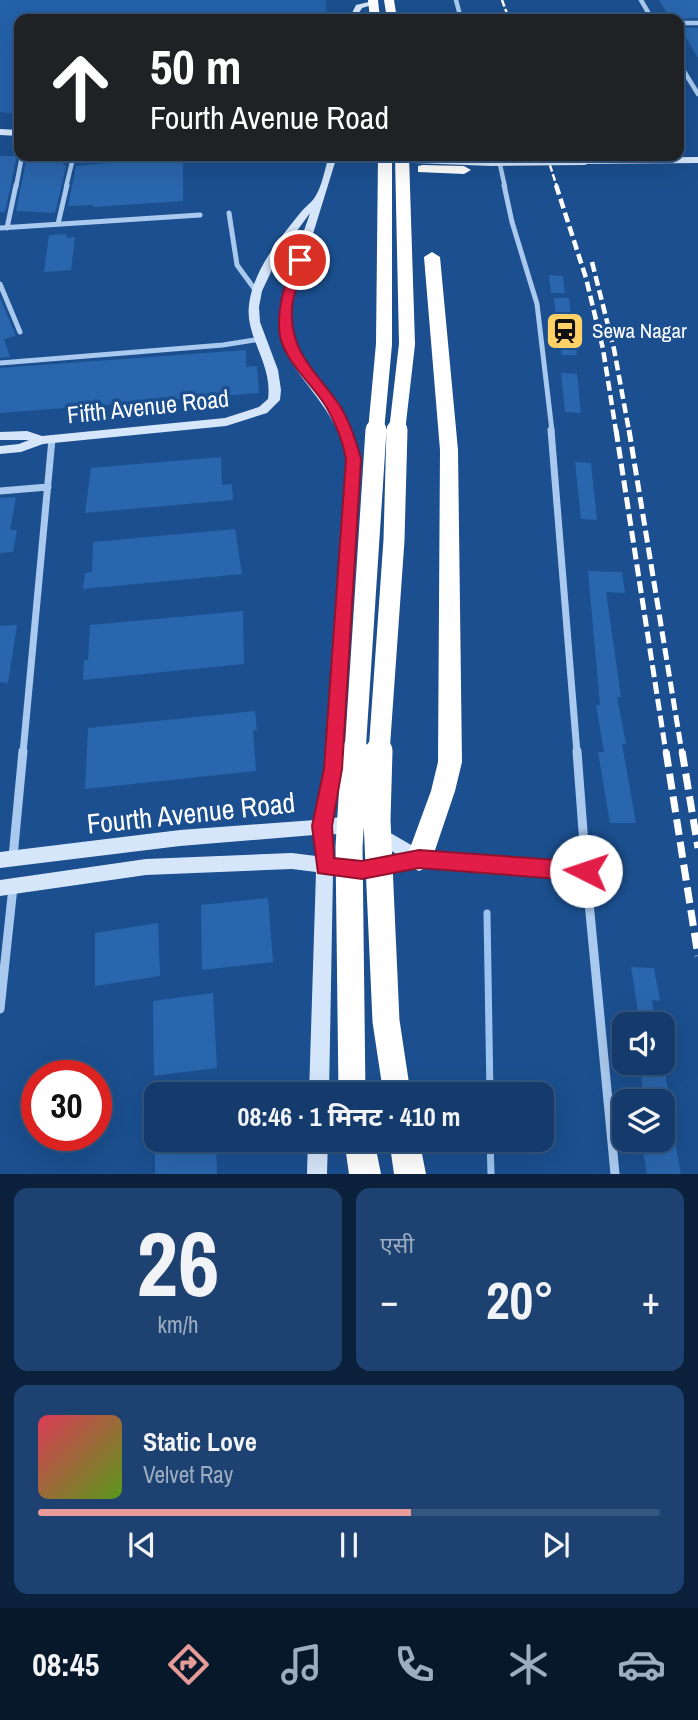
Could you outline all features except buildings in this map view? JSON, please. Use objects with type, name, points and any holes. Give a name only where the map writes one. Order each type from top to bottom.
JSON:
[{"type":"highway","points":[[385,161],[396,344],[396,436],[394,540],[378,762],[377,820],[386,1021],[395,1082]]},
{"type":"highway","points":[[353,1082],[349,847],[377,415],[407,308],[402,161]]},
{"type":"highway","points":[[423,169],[464,170]]},
{"type":"highway","points":[[405,274],[433,266],[449,450],[450,762],[443,791],[419,859]]},
{"type":"highway","points":[[407,308],[437,309]]},
{"type":"highway","points":[[361,1152],[365,1174]]},
{"type":"highway","points":[[406,1152],[410,1174]]},
{"type":"street","points":[[641,0],[649,14]]},
{"type":"street","points":[[355,14],[359,7],[373,1]]},
{"type":"street","points":[[645,6],[654,6]]},
{"type":"street","points":[[684,72],[698,94]]},
{"type":"street","points":[[7,228],[21,161]]},
{"type":"street","points":[[58,224],[72,161]]},
{"type":"street","points":[[320,1082],[325,866],[322,826],[333,769],[354,459],[333,407],[296,358],[287,339],[285,321],[286,305],[332,161]]},
{"type":"street","points":[[466,161],[594,161]]},
{"type":"street","points":[[499,161],[512,222],[537,303],[552,439],[586,871],[615,1174]]},
{"type":"street","name":"Fifth Avenue Road","points":[[0,450],[29,446],[47,440],[226,422],[263,410],[274,400],[276,379],[254,321],[253,305],[257,291],[280,247],[322,192]]},
{"type":"street","points":[[229,214],[234,262],[243,278],[257,291]]},
{"type":"street","points":[[0,228],[200,215]]},
{"type":"street","points":[[0,284],[20,332]]},
{"type":"street","points":[[0,363],[223,345],[262,339]]},
{"type":"street","name":"Fifth Avenue Road","points":[[0,436],[27,435],[47,440]]},
{"type":"street","points":[[6,859],[48,487],[47,440]]},
{"type":"street","points":[[0,491],[48,487]]},
{"type":"street","points":[[333,769],[356,827],[362,870],[353,1082]]},
{"type":"street","name":"Fourth Avenue Road","points":[[6,859],[180,838],[322,826],[370,828],[419,859]]},
{"type":"street","points":[[419,859],[586,871]]},
{"type":"street","name":"Fourth Avenue Road","points":[[6,887],[146,867],[292,861],[362,870],[419,859]]},
{"type":"street","points":[[0,1009],[6,887]]},
{"type":"street","points":[[317,1174],[318,1152]]},
{"type":"street","points":[[352,1174],[353,1152]]},
{"type":"shaded area","points":[[0,0],[326,0],[327,14],[14,14],[14,113],[0,112]]},
{"type":"waterway","points":[[487,913],[490,1082]]},
{"type":"waterway","points":[[490,1152],[491,1174]]},
{"type":"railway","points":[[502,0],[507,14]]},
{"type":"railway","points":[[549,161],[557,187]]},
{"type":"railway","points":[[556,185],[586,278],[603,349],[616,431]]},
{"type":"railway","points":[[592,262],[614,349],[629,431]]},
{"type":"railway","points":[[616,430],[666,753]]},
{"type":"railway","points":[[629,430],[682,753]]},
{"type":"railway","points":[[666,751],[698,956]]},
{"type":"railway","points":[[682,751],[698,848]]},
{"type":"place","name":"Sewa Nagar","points":[[565,331]]},
{"type":"route","points":[[300,260],[286,305],[287,339],[296,358],[333,407],[354,459],[335,706],[333,769],[322,826],[325,866],[362,870],[419,859],[586,871]]}]
